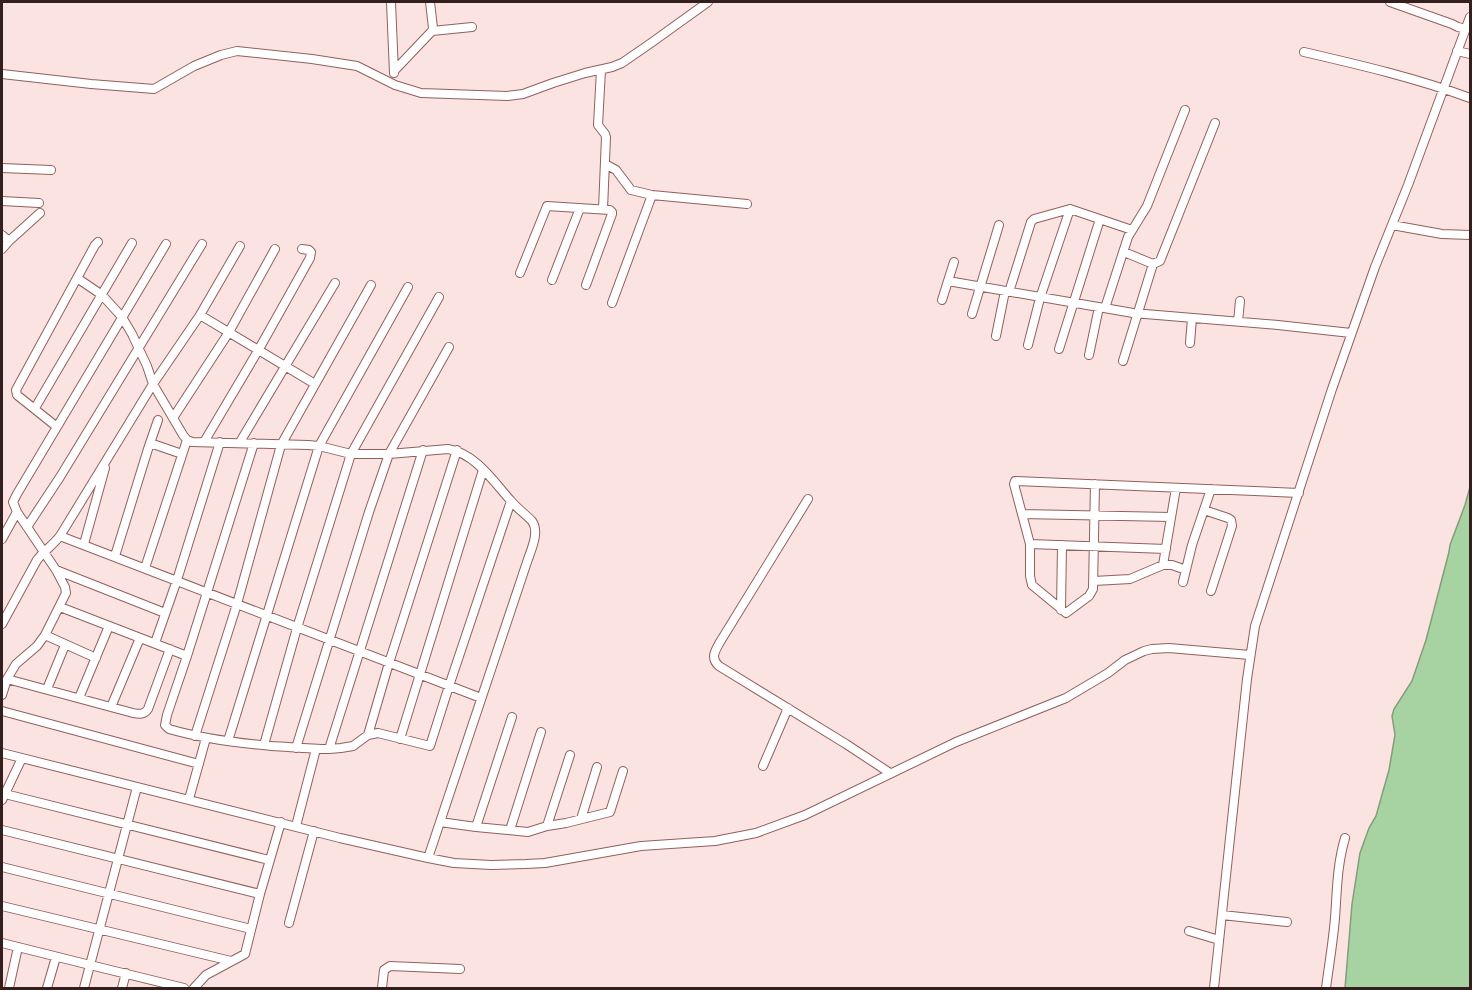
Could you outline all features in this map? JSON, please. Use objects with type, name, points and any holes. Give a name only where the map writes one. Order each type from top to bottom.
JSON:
[{"type":"street","points":[[391,2],[395,85]]},
{"type":"street","points":[[394,71],[432,31],[430,2]]},
{"type":"street","points":[[2,74],[154,89],[194,66],[237,51],[357,66],[395,85],[421,93],[507,96],[523,94],[622,63],[651,44],[699,5],[708,2]]},
{"type":"street","points":[[1390,2],[1466,29]]},
{"type":"street","points":[[1214,988],[1255,626],[1375,267],[1470,17]]},
{"type":"street","points":[[432,31],[472,27]]},
{"type":"street","points":[[1457,51],[1470,54]]},
{"type":"street","points":[[1304,52],[1382,70],[1470,98]]},
{"type":"street","points":[[601,70],[598,125],[606,137],[603,209]]},
{"type":"street","points":[[1089,355],[1102,308],[1132,230],[1147,206],[1185,110]]},
{"type":"street","points":[[1124,252],[1153,264],[1160,261],[1215,123]]},
{"type":"street","points":[[605,164],[616,170],[631,190],[652,195],[747,204]]},
{"type":"street","points":[[2,168],[51,170]]},
{"type":"street","points":[[612,303],[652,195]]},
{"type":"street","points":[[2,202],[39,203]]},
{"type":"street","points":[[520,273],[547,206],[603,209],[612,214],[586,285]]},
{"type":"street","points":[[552,280],[580,208]]},
{"type":"street","points":[[996,336],[1007,292],[1031,222],[1036,218],[1070,209],[1132,230]]},
{"type":"street","points":[[1028,345],[1040,297],[1070,209]]},
{"type":"street","points":[[2,249],[40,213]]},
{"type":"street","points":[[1059,350],[1100,219]]},
{"type":"street","points":[[972,314],[999,225]]},
{"type":"street","points":[[1392,225],[1442,234],[1470,235]]},
{"type":"street","points":[[2,235],[9,241]]},
{"type":"street","points":[[57,427],[17,394],[16,390],[98,242]]},
{"type":"street","points":[[35,408],[132,243]]},
{"type":"street","points":[[2,694],[18,661],[32,651],[45,635],[66,590],[13,502],[166,244]]},
{"type":"street","points":[[27,527],[202,244]]},
{"type":"street","points":[[2,624],[37,560],[60,536],[153,384],[200,315],[240,246]]},
{"type":"street","points":[[173,418],[229,332],[275,249]]},
{"type":"street","points":[[204,442],[260,349],[312,254],[309,250],[302,249]]},
{"type":"street","points":[[942,300],[954,262]]},
{"type":"street","points":[[1123,361],[1153,264]]},
{"type":"street","points":[[77,278],[102,295],[122,317],[139,348],[153,384],[187,440],[319,446],[351,454],[457,450],[464,453],[495,481],[511,501],[535,524],[527,562],[428,858]]},
{"type":"street","points":[[948,281],[1137,313],[1352,333]]},
{"type":"street","points":[[240,442],[335,283]]},
{"type":"street","points":[[195,736],[237,604],[281,445],[371,285]]},
{"type":"street","points":[[228,741],[319,446],[408,287]]},
{"type":"street","points":[[264,745],[297,628],[351,454],[440,297]]},
{"type":"street","points":[[1238,322],[1240,301]]},
{"type":"street","points":[[200,315],[315,384]]},
{"type":"street","points":[[1190,342],[1192,318]]},
{"type":"street","points":[[296,748],[389,454],[449,347]]},
{"type":"street","points":[[115,556],[158,420]]},
{"type":"street","points":[[145,568],[187,440]]},
{"type":"street","points":[[155,643],[220,442]]},
{"type":"street","points":[[150,443],[182,454]]},
{"type":"street","points":[[254,443],[165,723],[169,729],[195,736],[264,745],[328,749],[353,746],[368,735],[378,733],[430,746],[511,501]]},
{"type":"street","points":[[328,749],[423,450]]},
{"type":"street","points":[[368,735],[457,450]]},
{"type":"street","points":[[84,544],[108,459]]},
{"type":"street","points":[[400,739],[483,470]]},
{"type":"street","points":[[1095,484],[1092,592],[1067,612],[1061,610],[1032,585],[1030,544],[1015,481],[1095,484],[1299,493]]},
{"type":"street","points":[[1163,565],[1176,488]]},
{"type":"street","points":[[1184,582],[1192,545],[1211,489]]},
{"type":"street","points":[[808,499],[720,642],[714,660],[719,666],[890,773]]},
{"type":"street","points":[[1204,510],[1228,518],[1232,526],[1211,591]]},
{"type":"street","points":[[2,539],[17,512]]},
{"type":"street","points":[[1022,514],[1171,517]]},
{"type":"street","points":[[60,536],[481,698]]},
{"type":"street","points":[[1030,544],[1166,549]]},
{"type":"street","points":[[1061,610],[1062,545]]},
{"type":"street","points":[[1094,581],[1130,579],[1163,565],[1172,565],[1186,570]]},
{"type":"street","points":[[56,570],[165,613]]},
{"type":"street","points":[[60,607],[187,656]]},
{"type":"street","points":[[79,698],[109,626]]},
{"type":"street","points":[[45,635],[96,658]]},
{"type":"street","points":[[111,706],[140,638]]},
{"type":"street","points":[[47,689],[65,645]]},
{"type":"street","points":[[2,753],[428,858],[491,866],[545,863],[641,846],[727,839],[756,833],[785,823],[956,742],[1066,698],[1125,660],[1144,651],[1169,648],[1250,655]]},
{"type":"street","points":[[8,679],[138,714],[146,712],[170,649]]},
{"type":"street","points":[[763,766],[788,708]]},
{"type":"street","points":[[2,711],[199,764]]},
{"type":"street","points":[[476,827],[512,717]]},
{"type":"street","points":[[510,830],[541,732]]},
{"type":"street","points":[[189,799],[206,738]]},
{"type":"street","points":[[296,826],[316,749]]},
{"type":"street","points":[[547,826],[570,754]]},
{"type":"street","points":[[22,758],[3,797],[127,824],[269,860]]},
{"type":"street","points":[[581,819],[597,767]]},
{"type":"street","points":[[440,822],[528,832],[610,812],[623,771]]},
{"type":"street","points":[[84,988],[137,787]]},
{"type":"street","points":[[194,988],[206,975],[245,954],[281,822]]},
{"type":"street","points":[[2,830],[260,894]]},
{"type":"street","points":[[289,923],[314,831]]},
{"type":"street","points":[[1326,988],[1340,855],[1345,838]]},
{"type":"street","points":[[2,867],[251,929]]},
{"type":"street","points":[[2,906],[231,961]]},
{"type":"street","points":[[1222,915],[1287,921]]},
{"type":"street","points":[[1189,931],[1219,940]]},
{"type":"street","points":[[2,943],[126,974],[159,985],[184,988]]},
{"type":"street","points":[[9,988],[18,947]]},
{"type":"street","points":[[47,988],[56,957]]},
{"type":"street","points":[[382,988],[384,970],[390,966],[460,969]]},
{"type":"street","points":[[122,988],[126,974]]},
{"type":"shaded area","points":[[1470,487],[1470,988],[1345,988],[1352,904],[1360,853],[1376,816],[1389,770],[1395,735],[1392,716],[1412,681],[1426,640],[1450,545]]}]
